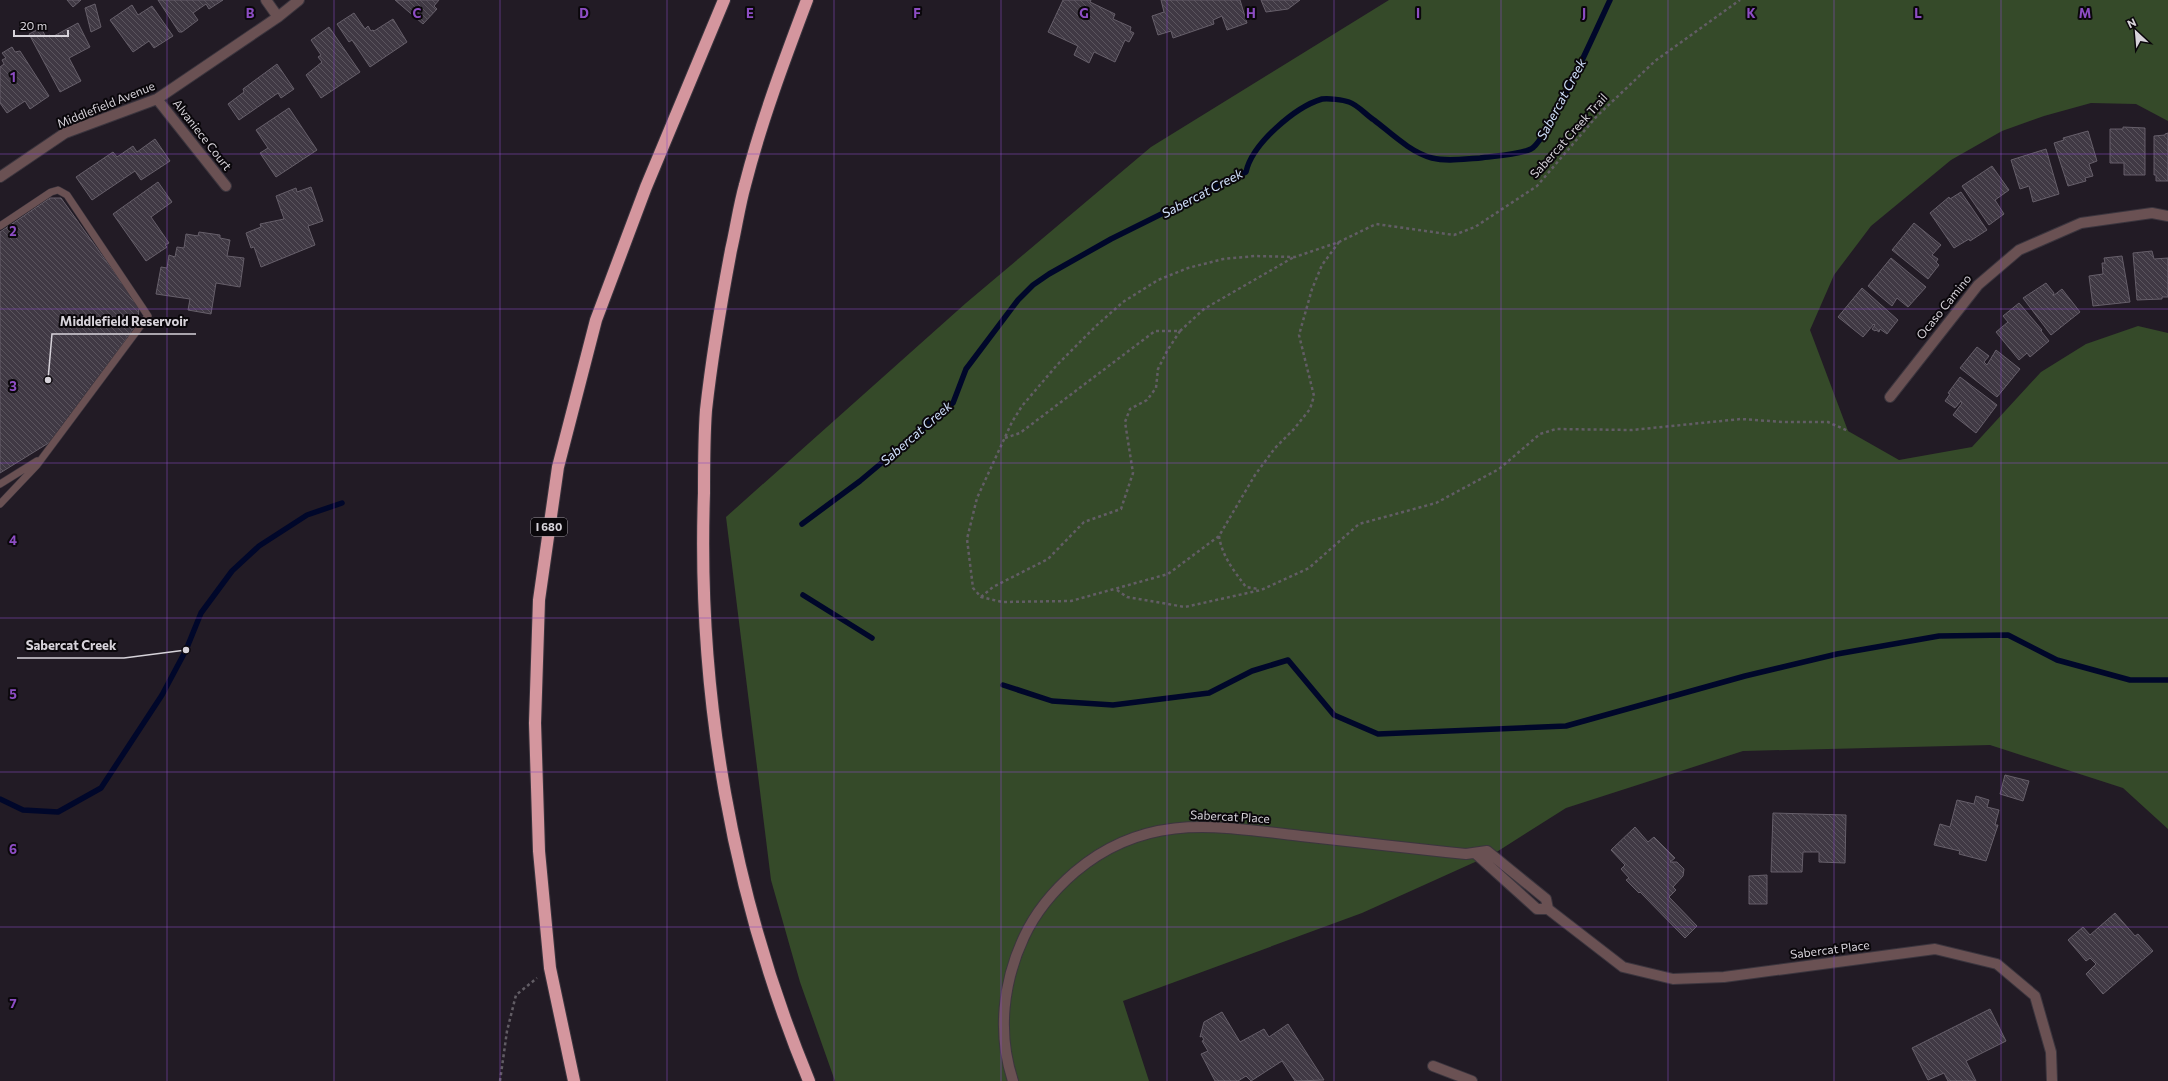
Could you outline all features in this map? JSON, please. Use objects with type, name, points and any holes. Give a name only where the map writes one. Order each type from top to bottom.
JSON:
[{"type":"highway","name":"I 680","points":[[574,1081],[550,968],[539,851],[535,723],[539,600],[558,466],[596,320],[646,187],[724,0]]},
{"type":"highway","points":[[807,0],[778,74],[745,185],[722,296],[706,411],[702,529],[705,646],[718,755],[737,858],[760,945],[788,1030],[809,1081]]},
{"type":"street","points":[[266,0],[278,16]]},
{"type":"street","name":"Middlefield Avenue","points":[[0,178],[65,133],[157,99],[299,0]]},
{"type":"street","name":"Alvaniece Court","points":[[157,99],[226,186]]},
{"type":"street","name":"Ocaso Camino","points":[[1890,397],[1978,285],[2019,250],[2081,223],[2152,213],[2168,216]]},
{"type":"street","name":"Sabercat Place","points":[[1012,1078],[1004,1036],[1005,997],[1013,959],[1032,918],[1059,886],[1094,856],[1132,837],[1179,827],[1228,828],[1446,852],[1475,853],[1487,851],[1546,899],[1548,909]]},
{"type":"street","name":"Sabercat Place","points":[[1475,853],[1537,909],[1548,909],[1623,967],[1673,979],[1724,977],[1935,949],[1997,964],[2036,996],[2051,1052],[2052,1081]]},
{"type":"street","points":[[1433,1066],[1472,1081]]},
{"type":"lane","points":[[0,226],[51,192],[58,190],[67,195],[148,316],[42,458],[0,504]]},
{"type":"lane","points":[[0,484],[42,458]]},
{"type":"path","name":"Sabercat Creek Trail","points":[[1295,256],[1339,242],[1376,224],[1416,231],[1454,235],[1475,227],[1537,186],[1596,116],[1655,61],[1740,0]]},
{"type":"path","points":[[1295,256],[1255,256],[1223,259],[1188,268],[1158,280],[1123,302],[1096,326],[1058,365],[1022,406],[1012,422],[977,498],[967,539],[973,588],[981,598],[1002,602],[1071,601],[1168,574],[1219,536],[1255,475],[1271,453],[1294,429],[1310,409],[1314,396],[1299,335],[1312,289],[1322,265],[1339,242]]},
{"type":"path","points":[[981,598],[993,587],[1048,559],[1084,522],[1121,508],[1133,473],[1125,422],[1130,409],[1147,400],[1156,388],[1158,369],[1166,351],[1180,331],[1204,309],[1295,256]]},
{"type":"path","points":[[1005,438],[1020,433],[1155,331],[1180,331]]},
{"type":"path","points":[[1116,589],[1127,597],[1185,608],[1261,590],[1309,568],[1359,524],[1436,503],[1499,469],[1540,434],[1556,429],[1639,430],[1741,419],[1783,422],[1828,422],[1848,431]]},
{"type":"path","points":[[1219,536],[1221,548],[1229,564],[1238,574],[1246,587],[1261,590]]},
{"type":"path","points":[[500,1081],[507,1031],[516,995],[550,968]]},
{"type":"green space","points":[[1389,0],[2168,0],[2168,121],[2136,104],[2091,103],[2044,116],[2002,131],[1951,160],[1871,226],[1834,275],[1810,330],[1848,431],[1899,460],[1972,447],[2041,372],[2086,344],[2138,326],[2168,333],[2168,829],[2123,788],[1990,745],[1743,751],[1566,808],[1495,853],[1362,913],[1123,1001],[1149,1081],[835,1081],[800,982],[771,880],[726,517],[966,303],[1151,147]]},
{"type":"building","points":[[67,0],[81,0],[73,7]]},
{"type":"building","points":[[158,0],[223,0],[209,9],[206,4],[193,13],[198,20],[182,32],[179,32]]},
{"type":"building","points":[[395,0],[439,0],[434,6],[437,9],[423,24]]},
{"type":"building","points":[[1063,0],[1091,0],[1090,2],[1115,14],[1113,19],[1131,27],[1130,31],[1134,33],[1129,42],[1125,40],[1115,62],[1094,52],[1089,63],[1074,55],[1078,46],[1048,32]]},
{"type":"building","points":[[1161,0],[1240,0],[1247,23],[1227,30],[1222,16],[1213,20],[1214,24],[1173,38],[1171,31],[1158,35],[1152,16],[1164,12]]},
{"type":"building","points":[[1261,0],[1300,0],[1288,9],[1266,12]]},
{"type":"building","points":[[95,4],[101,27],[91,32],[85,8]]},
{"type":"building","points":[[132,5],[138,15],[152,6],[173,36],[154,48],[149,41],[133,52],[110,20]]},
{"type":"building","points":[[354,13],[365,29],[368,26],[371,31],[374,31],[393,19],[407,42],[370,67],[352,40],[349,42],[337,24]]},
{"type":"building","points":[[78,23],[90,47],[69,58],[81,81],[60,92],[29,34],[41,28],[46,37],[50,35],[52,37]]},
{"type":"building","points":[[329,27],[360,72],[321,98],[306,75],[322,62],[318,57],[321,55],[311,40]]},
{"type":"building","points":[[12,47],[15,52],[20,51],[49,96],[30,109],[25,101],[7,113],[0,103],[0,67],[4,64],[2,60],[6,58],[2,53]]},
{"type":"building","points":[[277,64],[294,89],[281,98],[278,93],[239,120],[228,104],[244,92],[243,89]]},
{"type":"building","points":[[289,108],[317,150],[276,177],[260,153],[268,148],[256,130]]},
{"type":"building","points":[[2123,127],[2145,128],[2145,175],[2124,175],[2124,163],[2110,163],[2110,129],[2123,129]]},
{"type":"building","points":[[2088,131],[2097,161],[2089,164],[2093,176],[2085,178],[2086,181],[2068,186],[2054,143],[2064,140],[2063,138]]},
{"type":"building","points":[[2168,133],[2168,181],[2156,181],[2156,175],[2154,175],[2154,136],[2165,135]]},
{"type":"building","points":[[155,139],[170,161],[141,180],[135,171],[92,200],[76,177],[113,152],[117,157],[133,146],[137,152]]},
{"type":"building","points":[[2046,149],[2059,194],[2033,202],[2029,186],[2020,189],[2011,160]]},
{"type":"building","points":[[1992,166],[2009,190],[1995,200],[2004,214],[1989,225],[1962,186]]},
{"type":"building","points":[[158,182],[172,202],[151,217],[169,243],[165,245],[167,247],[146,261],[113,214]]},
{"type":"building","points":[[311,187],[323,221],[308,226],[315,245],[261,267],[254,247],[251,248],[246,233],[261,227],[260,224],[284,219],[276,196],[296,188],[297,192]]},
{"type":"building","points":[[1961,192],[1987,230],[1970,241],[1969,239],[1954,248],[1930,213],[1949,197],[1950,199]]},
{"type":"building","points":[[50,198],[61,198],[139,307],[138,322],[55,439],[0,473],[0,232]]},
{"type":"building","points":[[1914,223],[1941,245],[1932,255],[1938,259],[1936,262],[1939,265],[1928,279],[1892,250]]},
{"type":"building","points":[[199,232],[220,235],[220,238],[230,240],[227,256],[244,258],[240,287],[216,283],[211,314],[188,310],[190,299],[156,294],[161,267],[167,268],[169,255],[175,257],[177,247],[184,248],[186,234],[198,236]]},
{"type":"building","points":[[2152,251],[2154,259],[2168,258],[2168,297],[2162,297],[2162,299],[2137,300],[2133,253]]},
{"type":"building","points":[[2122,256],[2130,302],[2093,306],[2089,276],[2103,274],[2102,263],[2105,263],[2104,258]]},
{"type":"building","points":[[1891,258],[1926,287],[1908,307],[1897,298],[1892,306],[1868,286]]},
{"type":"building","points":[[2046,283],[2054,293],[2053,296],[2062,289],[2080,312],[2051,335],[2023,298]]},
{"type":"building","points":[[1862,288],[1898,320],[1887,334],[1880,329],[1879,332],[1872,329],[1875,325],[1874,324],[1863,337],[1838,317]]},
{"type":"building","points":[[2019,303],[2042,330],[2041,331],[2049,341],[2030,357],[2027,353],[2019,360],[1996,332],[2008,322],[2003,316]]},
{"type":"building","points":[[1977,347],[1989,356],[1984,362],[1987,365],[1996,350],[2020,369],[1997,397],[1960,368]]},
{"type":"building","points":[[1960,377],[1997,405],[1976,433],[1953,415],[1962,403],[1961,401],[1955,408],[1945,401],[1950,394],[1948,393]]},
{"type":"building","points":[[2005,775],[2029,781],[2023,801],[2000,794]]},
{"type":"building","points":[[1976,796],[1989,800],[1987,807],[1999,810],[1995,825],[1998,825],[1986,861],[1959,854],[1960,851],[1934,845],[1940,824],[1950,827],[1957,800],[1974,804]]},
{"type":"building","points":[[1773,813],[1846,815],[1845,863],[1819,862],[1819,852],[1803,852],[1802,872],[1771,872]]},
{"type":"building","points":[[1635,827],[1648,842],[1654,837],[1675,858],[1670,862],[1677,862],[1684,869],[1683,876],[1673,887],[1676,890],[1669,897],[1697,926],[1685,938],[1640,892],[1639,893],[1626,880],[1629,878],[1621,869],[1625,865],[1611,850]]},
{"type":"building","points":[[1767,875],[1767,904],[1749,904],[1749,876]]},
{"type":"building","points":[[2115,913],[2135,936],[2138,934],[2153,951],[2103,994],[2086,974],[2096,964],[2090,958],[2086,961],[2068,940],[2083,927],[2090,935]]},
{"type":"building","points":[[1990,1009],[2006,1041],[1966,1061],[1976,1081],[1948,1081],[1944,1073],[1928,1080],[1912,1048]]},
{"type":"building","points":[[1222,1012],[1240,1042],[1264,1029],[1269,1037],[1288,1024],[1324,1080],[1295,1081],[1282,1061],[1251,1081],[1246,1076],[1238,1081],[1215,1081],[1201,1054],[1208,1051],[1202,1041],[1204,1040],[1202,1036],[1200,1037],[1204,1022]]},
{"type":"waterway","name":"Sabercat Creek","points":[[802,524],[860,481],[953,403],[966,369],[1018,300],[1033,285],[1049,274],[1111,239],[1246,172],[1250,161],[1257,150],[1276,128],[1311,103],[1322,99],[1352,103],[1408,147],[1432,158],[1444,160],[1480,158],[1513,154],[1531,149],[1539,142],[1549,126],[1610,0]]},
{"type":"waterway","name":"Sabercat Creek","points":[[0,799],[23,810],[58,812],[101,788],[162,695],[186,650],[201,613],[232,571],[259,546],[307,515],[342,503]]},
{"type":"waterway","points":[[803,595],[872,638]]},
{"type":"waterway","points":[[1003,685],[1052,701],[1113,705],[1209,693],[1252,671],[1288,660],[1334,715],[1378,734],[1566,726],[1745,676],[1837,654],[1939,636],[2008,635],[2057,660],[2130,680],[2168,680]]},
{"type":"place","name":"Middlefield Reservoir","points":[[48,380]]},
{"type":"place","name":"Sabercat Creek","points":[[186,650]]}]
